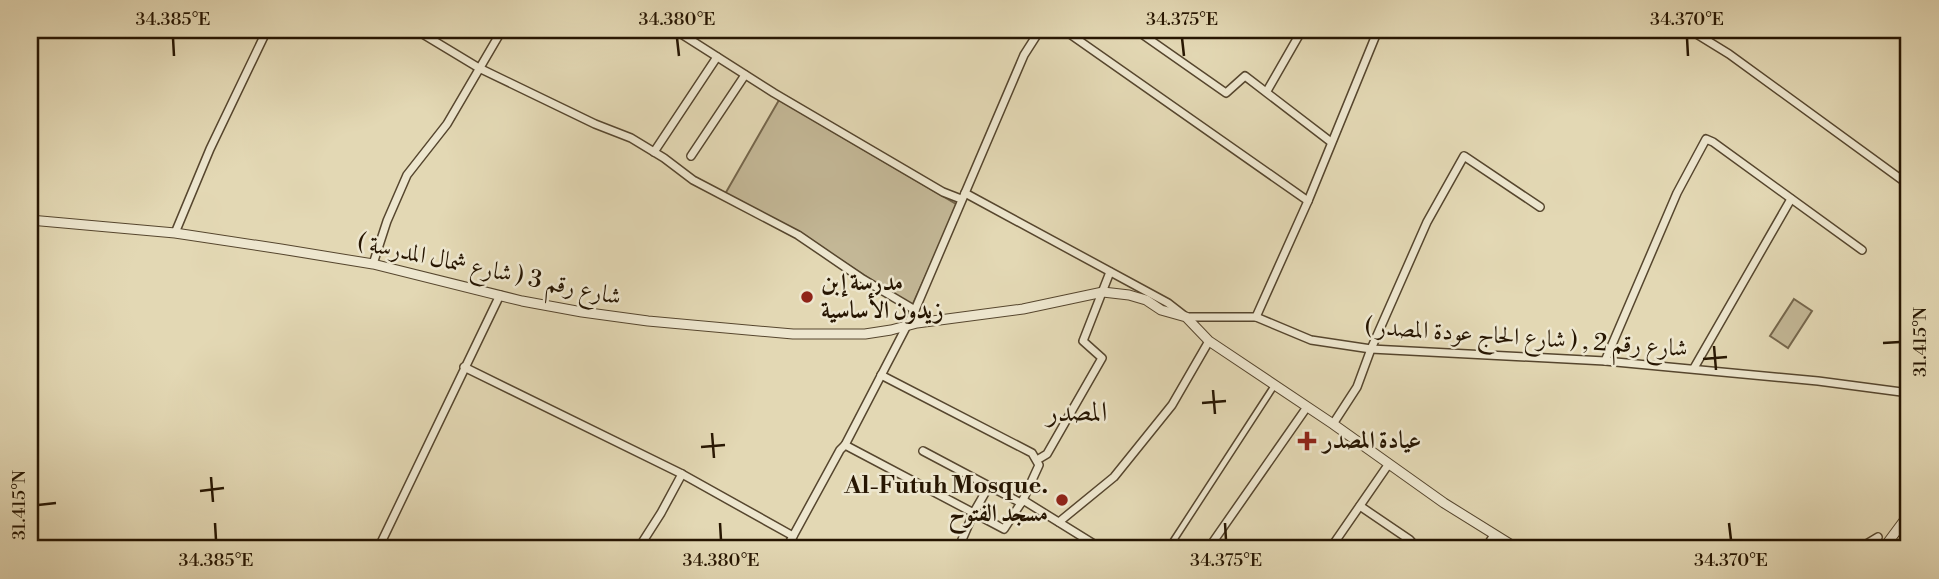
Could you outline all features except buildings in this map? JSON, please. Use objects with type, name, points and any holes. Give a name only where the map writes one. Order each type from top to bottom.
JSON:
[{"type":"highway","points":[[1898,549],[1909,533]]},
{"type":"street","points":[[175,233],[210,149],[267,30]]},
{"type":"street","points":[[416,30],[480,68],[595,124],[631,138],[693,180],[798,235],[861,278],[915,310]]},
{"type":"street","points":[[373,264],[387,221],[407,175],[447,124],[502,30]]},
{"type":"street","points":[[676,30],[745,75],[943,192],[963,196],[1168,303],[1209,341],[1334,424],[1388,465],[1494,536],[1518,549]]},
{"type":"street","points":[[786,549],[845,445],[915,310],[1024,55],[1040,30]]},
{"type":"street","points":[[1064,30],[1308,201]]},
{"type":"street","points":[[1136,30],[1226,93],[1245,76],[1331,142]]},
{"type":"street","points":[[1267,91],[1303,30]]},
{"type":"street","points":[[1256,317],[1308,201],[1378,30]]},
{"type":"street","points":[[1690,30],[1729,54],[1909,185]]},
{"type":"street","points":[[653,152],[717,57]]},
{"type":"street","points":[[691,156],[745,75]]},
{"type":"street","points":[[1605,361],[1646,261],[1677,193],[1706,139],[1862,250]]},
{"type":"street","points":[[1334,424],[1357,387],[1427,222],[1464,156],[1541,207]]},
{"type":"street","points":[[1694,368],[1791,199]]},
{"type":"street","name":"شارع رقم 3 ( شارع شمال المدرسة )","points":[[30,219],[175,233],[373,264],[582,312],[780,333],[865,334],[905,325],[1023,309],[1103,292],[1146,300],[1161,310],[1186,317]]},
{"type":"street","points":[[1037,460],[1047,454],[1102,358],[1083,341],[1110,272]]},
{"type":"street","points":[[378,549],[500,295]]},
{"type":"street","name":"شارع رقم 2 , ( شارع الحاج عودة المصدر )","points":[[1186,317],[1256,317],[1311,340],[1371,349],[1694,368],[1909,393]]},
{"type":"street","points":[[1059,522],[1114,477],[1172,405],[1209,341]]},
{"type":"street","points":[[464,367],[682,474],[793,536]]},
{"type":"street","points":[[845,445],[1004,529],[1022,502],[1039,465],[1032,453],[881,375]]},
{"type":"street","points":[[1168,549],[1274,386]]},
{"type":"street","points":[[1208,549],[1307,407]]},
{"type":"street","points":[[923,451],[1059,522],[1102,549]]},
{"type":"street","points":[[1330,549],[1388,465]]},
{"type":"street","points":[[638,549],[682,474]]},
{"type":"street","points":[[958,549],[989,486]]},
{"type":"street","points":[[1360,506],[1410,540],[1418,549]]},
{"type":"street","points":[[1884,549],[1909,514]]},
{"type":"street","points":[[1485,549],[1494,536]]},
{"type":"street","points":[[1858,549],[1878,537]]},
{"type":"shaded area","points":[[779,100],[956,204],[912,306],[788,226],[725,194]]},
{"type":"shaded area","points":[[1794,299],[1812,311],[1788,348],[1770,336]]},
{"type":"place","name":"مدرسة إبن زيدون الأساسية","points":[[807,297]]},
{"type":"place","name":"عيادة المصدر","points":[[1307,441]]},
{"type":"place","name":"Al-Futuh Mosque. مسجد الفتوح","points":[[1062,500]]},
{"type":"district","name":"المصدر","points":[[1077,412]]}]
